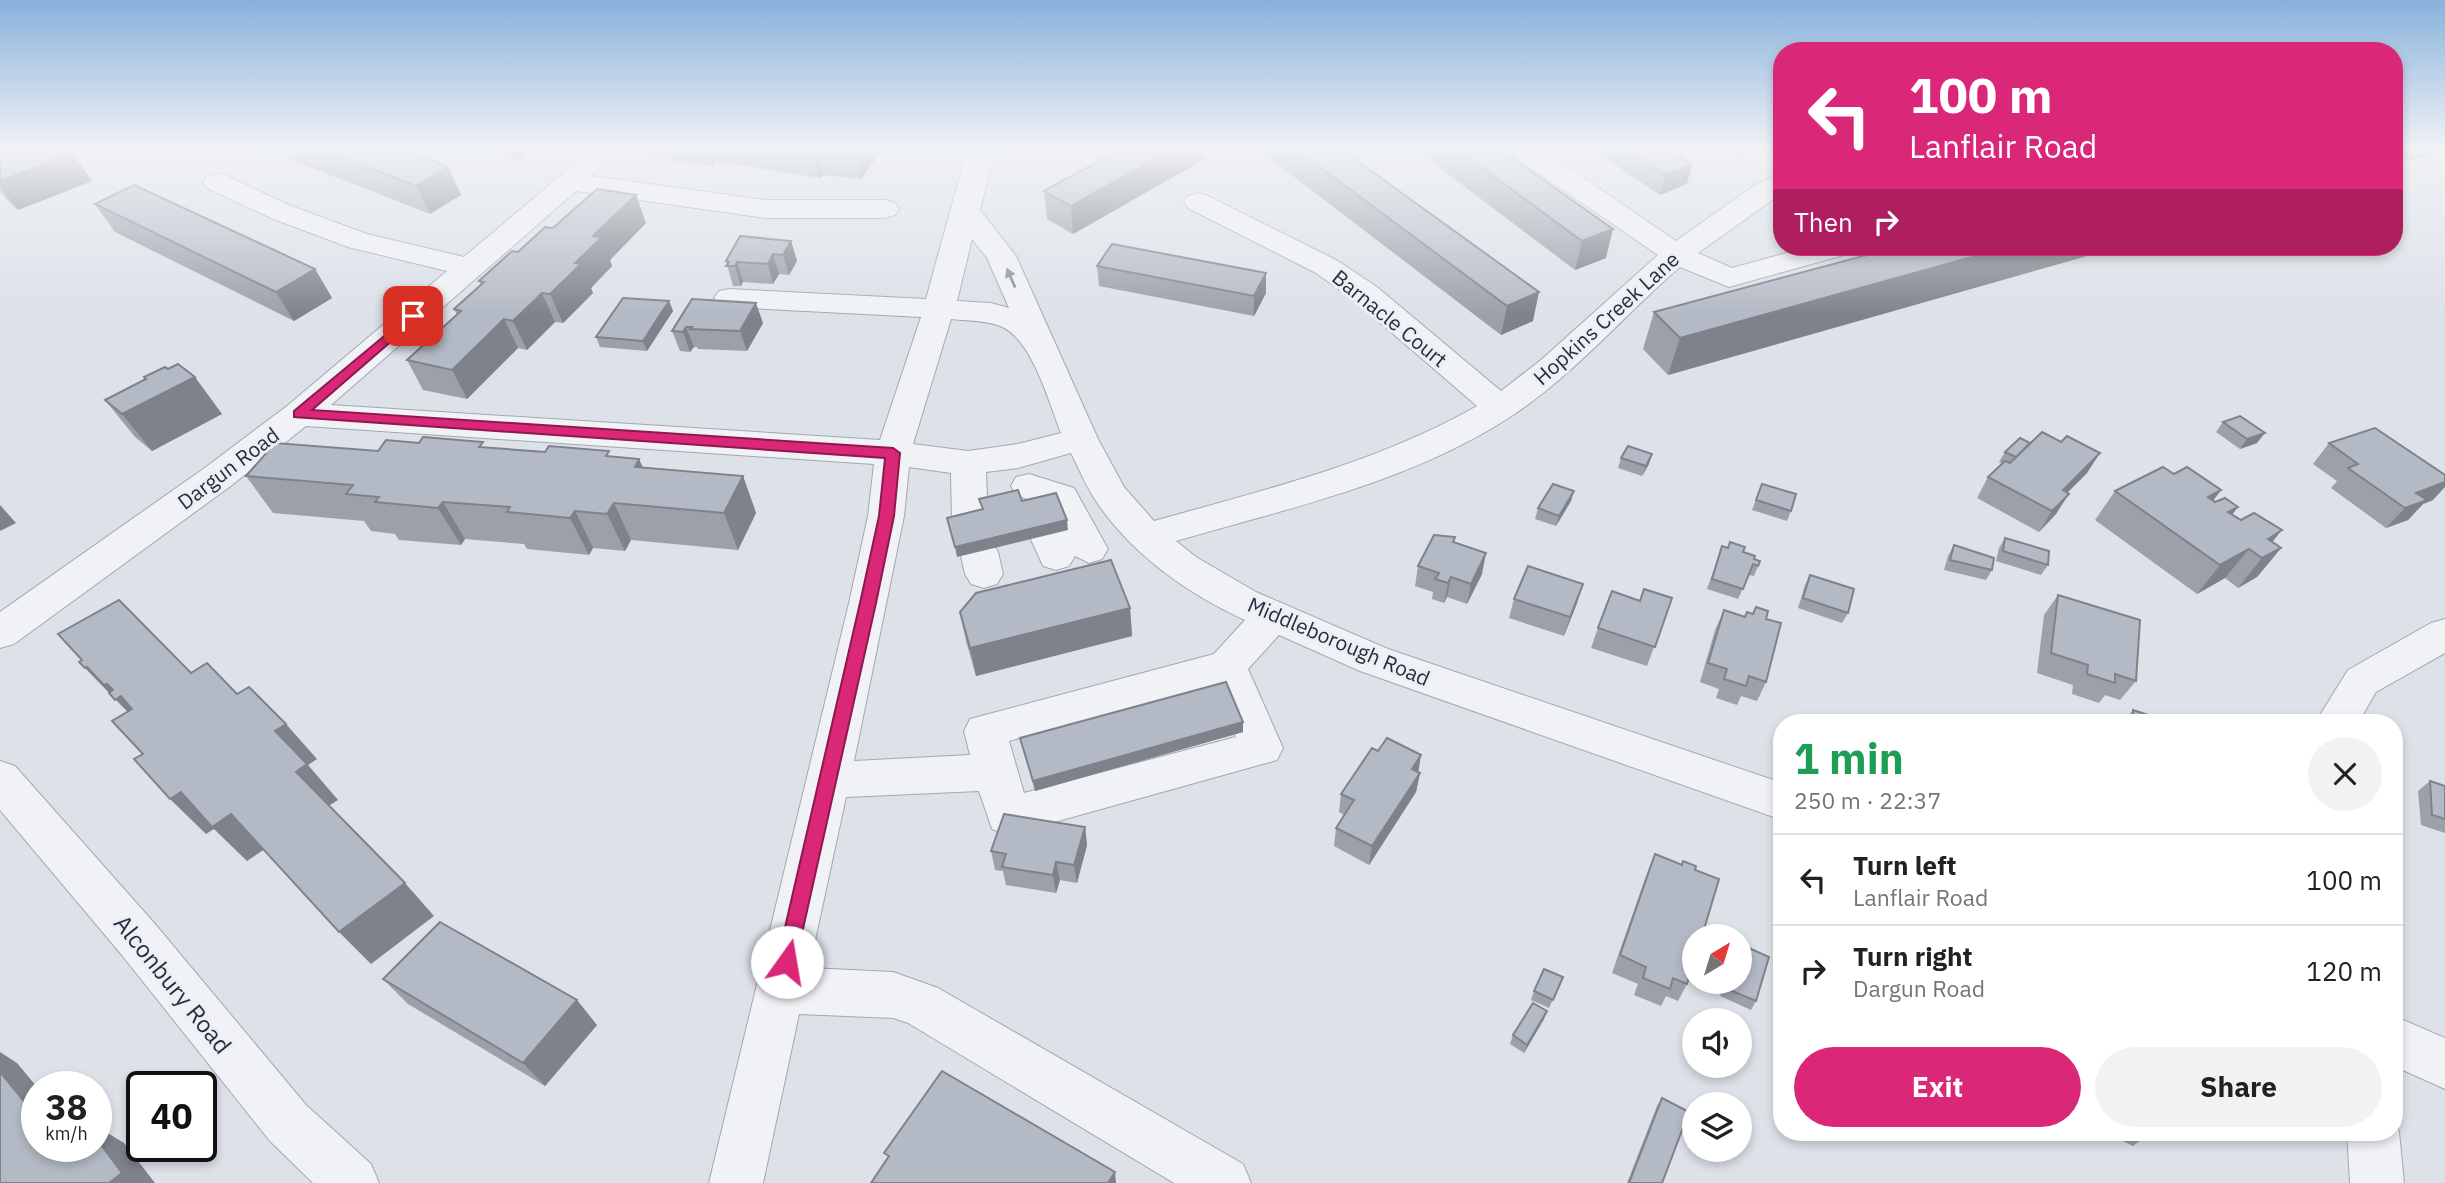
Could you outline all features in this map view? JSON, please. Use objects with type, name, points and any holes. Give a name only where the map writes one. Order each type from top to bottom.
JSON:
[{"type":"street","points":[[270,205],[319,228],[391,250],[469,267]]},
{"type":"street","name":"Dargun Road","points":[[0,632],[219,476],[299,414],[542,205]]},
{"type":"street","points":[[738,205],[766,209],[886,209]]},
{"type":"street","points":[[736,1183],[886,516],[893,453],[940,309],[966,205]]},
{"type":"street","name":"Barnacle Court","points":[[1204,205],[1337,274],[1366,295],[1500,408]]},
{"type":"street","points":[[1605,205],[1676,254],[1729,278],[1807,256]]},
{"type":"street","name":"Hopkins Creek Lane","points":[[1146,536],[1380,465],[1454,433],[1500,408],[1555,368],[1676,254],[1744,205]]},
{"type":"street","points":[[965,210],[1001,256],[1039,340]]},
{"type":"street","name":"Middleborough Road","points":[[730,298],[940,309],[991,313],[1015,320],[1039,340],[1081,439],[1110,494],[1146,536],[1183,566],[1272,616],[1387,664],[1773,799]]},
{"type":"street","points":[[299,414],[893,453],[968,463],[1046,515],[1081,439]]},
{"type":"street","points":[[968,463],[977,550]]},
{"type":"street","points":[[1227,667],[1262,748],[1007,816],[985,731],[1227,667],[1272,616]]},
{"type":"street","points":[[2342,714],[2362,681],[2445,634]]},
{"type":"street","points":[[829,779],[996,772]]},
{"type":"street","name":"Alconbury Road","points":[[0,779],[138,939],[288,1124],[352,1183]]},
{"type":"street","points":[[781,990],[893,995],[921,1004],[1224,1183]]},
{"type":"street","points":[[2403,1044],[2445,1064]]},
{"type":"street","points":[[2374,1141],[2377,1183]]},
{"type":"building","points":[[97,205],[178,205],[315,269],[276,292]]},
{"type":"building","points":[[579,205],[625,205],[593,236],[601,238],[575,263],[581,264],[550,294],[542,293],[513,321],[504,319],[452,370],[407,360],[461,311],[454,309],[484,282],[479,281],[512,251],[518,252],[545,227],[553,228]]},
{"type":"building","points":[[1371,205],[1419,205],[1539,292],[1507,306]]},
{"type":"building","points":[[1533,205],[1579,205],[1613,229],[1582,241]]},
{"type":"building","points":[[740,236],[791,241],[783,255],[773,254],[768,264],[737,262],[735,266],[726,266],[729,262],[726,261]]},
{"type":"building","points":[[1112,244],[1266,273],[1254,296],[1097,266]]},
{"type":"building","points":[[1863,256],[1976,256],[1680,338],[1654,312]]},
{"type":"building","points":[[623,298],[669,301],[643,341],[596,337]]},
{"type":"building","points":[[692,299],[756,303],[740,331],[686,327],[683,332],[672,331]]},
{"type":"building","points":[[178,364],[195,377],[122,414],[105,400],[146,379],[144,377]]},
{"type":"building","points":[[2240,416],[2265,433],[2247,439],[2223,422]]},
{"type":"building","points":[[2375,428],[2445,475],[2445,482],[2416,493],[2427,500],[2405,508],[2348,468],[2358,464],[2329,443]]},
{"type":"building","points":[[2042,432],[2061,442],[2067,436],[2100,453],[2063,490],[2069,494],[2052,511],[1988,477],[2005,461],[2010,463]]},
{"type":"building","points":[[423,437],[483,442],[479,447],[545,452],[549,446],[609,451],[606,456],[639,459],[635,467],[743,476],[724,513],[614,503],[607,514],[575,511],[570,518],[507,512],[510,507],[443,502],[438,508],[375,502],[379,497],[346,494],[353,485],[246,476],[275,443],[378,451],[386,440],[419,443]]},
{"type":"building","points":[[2020,438],[2030,443],[2016,457],[2005,452]]},
{"type":"building","points":[[1628,446],[1652,454],[1646,466],[1621,458]]},
{"type":"building","points":[[2163,467],[2174,474],[2187,467],[2221,490],[2208,497],[2215,502],[2225,498],[2238,507],[2228,512],[2241,520],[2254,513],[2282,530],[2268,539],[2281,548],[2262,558],[2249,549],[2220,565],[2115,491]]},
{"type":"building","points":[[1553,484],[1574,491],[1559,516],[1538,508]]},
{"type":"building","points":[[1762,484],[1796,494],[1791,511],[1756,500]]},
{"type":"building","points":[[1018,490],[1022,501],[1056,493],[1067,520],[955,547],[947,518],[983,509],[979,499]]},
{"type":"building","points":[[1434,535],[1455,537],[1453,542],[1486,553],[1471,584],[1451,577],[1448,583],[1435,579],[1439,573],[1418,566]]},
{"type":"building","points":[[2005,538],[2049,551],[2048,565],[2003,551]]},
{"type":"building","points":[[1730,542],[1745,547],[1743,552],[1760,561],[1758,566],[1753,564],[1743,589],[1712,579],[1722,546],[1728,548]]},
{"type":"building","points":[[1954,545],[1994,558],[1992,570],[1950,560]]},
{"type":"building","points":[[1111,560],[1130,608],[970,648],[960,612],[976,593]]},
{"type":"building","points":[[1528,566],[1583,584],[1570,617],[1514,599]]},
{"type":"building","points":[[1810,575],[1854,589],[1848,613],[1803,598]]},
{"type":"building","points":[[1644,589],[1672,598],[1655,647],[1598,628],[1612,591],[1640,601]]},
{"type":"building","points":[[2058,595],[2140,620],[2136,681],[2115,674],[2115,683],[2087,674],[2088,665],[2051,653]]},
{"type":"building","points":[[119,600],[191,673],[207,663],[237,694],[249,687],[286,724],[275,731],[307,764],[296,772],[405,883],[339,932],[231,814],[212,827],[181,792],[170,799],[134,759],[143,754],[112,721],[132,709],[121,696],[115,700],[109,693],[113,690],[79,662],[82,660],[58,634]]},
{"type":"building","points":[[1756,607],[1768,611],[1766,619],[1781,623],[1766,682],[1749,676],[1746,686],[1724,679],[1727,669],[1708,663],[1724,610],[1745,617],[1747,612],[1753,614]]},
{"type":"building","points":[[1226,682],[1243,722],[1033,781],[1020,738]]},
{"type":"building","points":[[1387,738],[1421,755],[1412,769],[1420,773],[1372,846],[1336,828],[1354,800],[1341,794],[1372,748],[1378,751]]},
{"type":"building","points":[[2430,781],[2445,786],[2445,819],[2432,815]]},
{"type":"building","points":[[1004,814],[1085,827],[1074,865],[1056,862],[1053,875],[1002,867],[1006,854],[991,851]]},
{"type":"building","points":[[1655,854],[1682,865],[1683,861],[1696,866],[1695,870],[1719,879],[1706,924],[1682,924],[1682,982],[1673,978],[1670,989],[1643,978],[1646,967],[1620,955]]},
{"type":"building","points":[[440,922],[577,1000],[523,1063],[383,979]]},
{"type":"building","points":[[1752,949],[1769,957],[1756,1001],[1739,994],[1752,994]]},
{"type":"building","points":[[1544,969],[1563,977],[1553,1000],[1534,991]]},
{"type":"building","points":[[1533,1003],[1547,1011],[1527,1045],[1513,1035]]},
{"type":"building","points":[[942,1071],[1115,1172],[1108,1183],[871,1183],[889,1156],[884,1153]]},
{"type":"building","points":[[0,1072],[21,1098],[21,1162],[112,1162],[112,1160],[122,1173],[109,1183],[0,1183]]},
{"type":"building","points":[[1662,1098],[1682,1108],[1682,1130],[1662,1183],[1629,1183]]},
{"type":"route","points":[[413,316],[299,414],[893,453],[886,516],[868,603],[787,962]]}]
